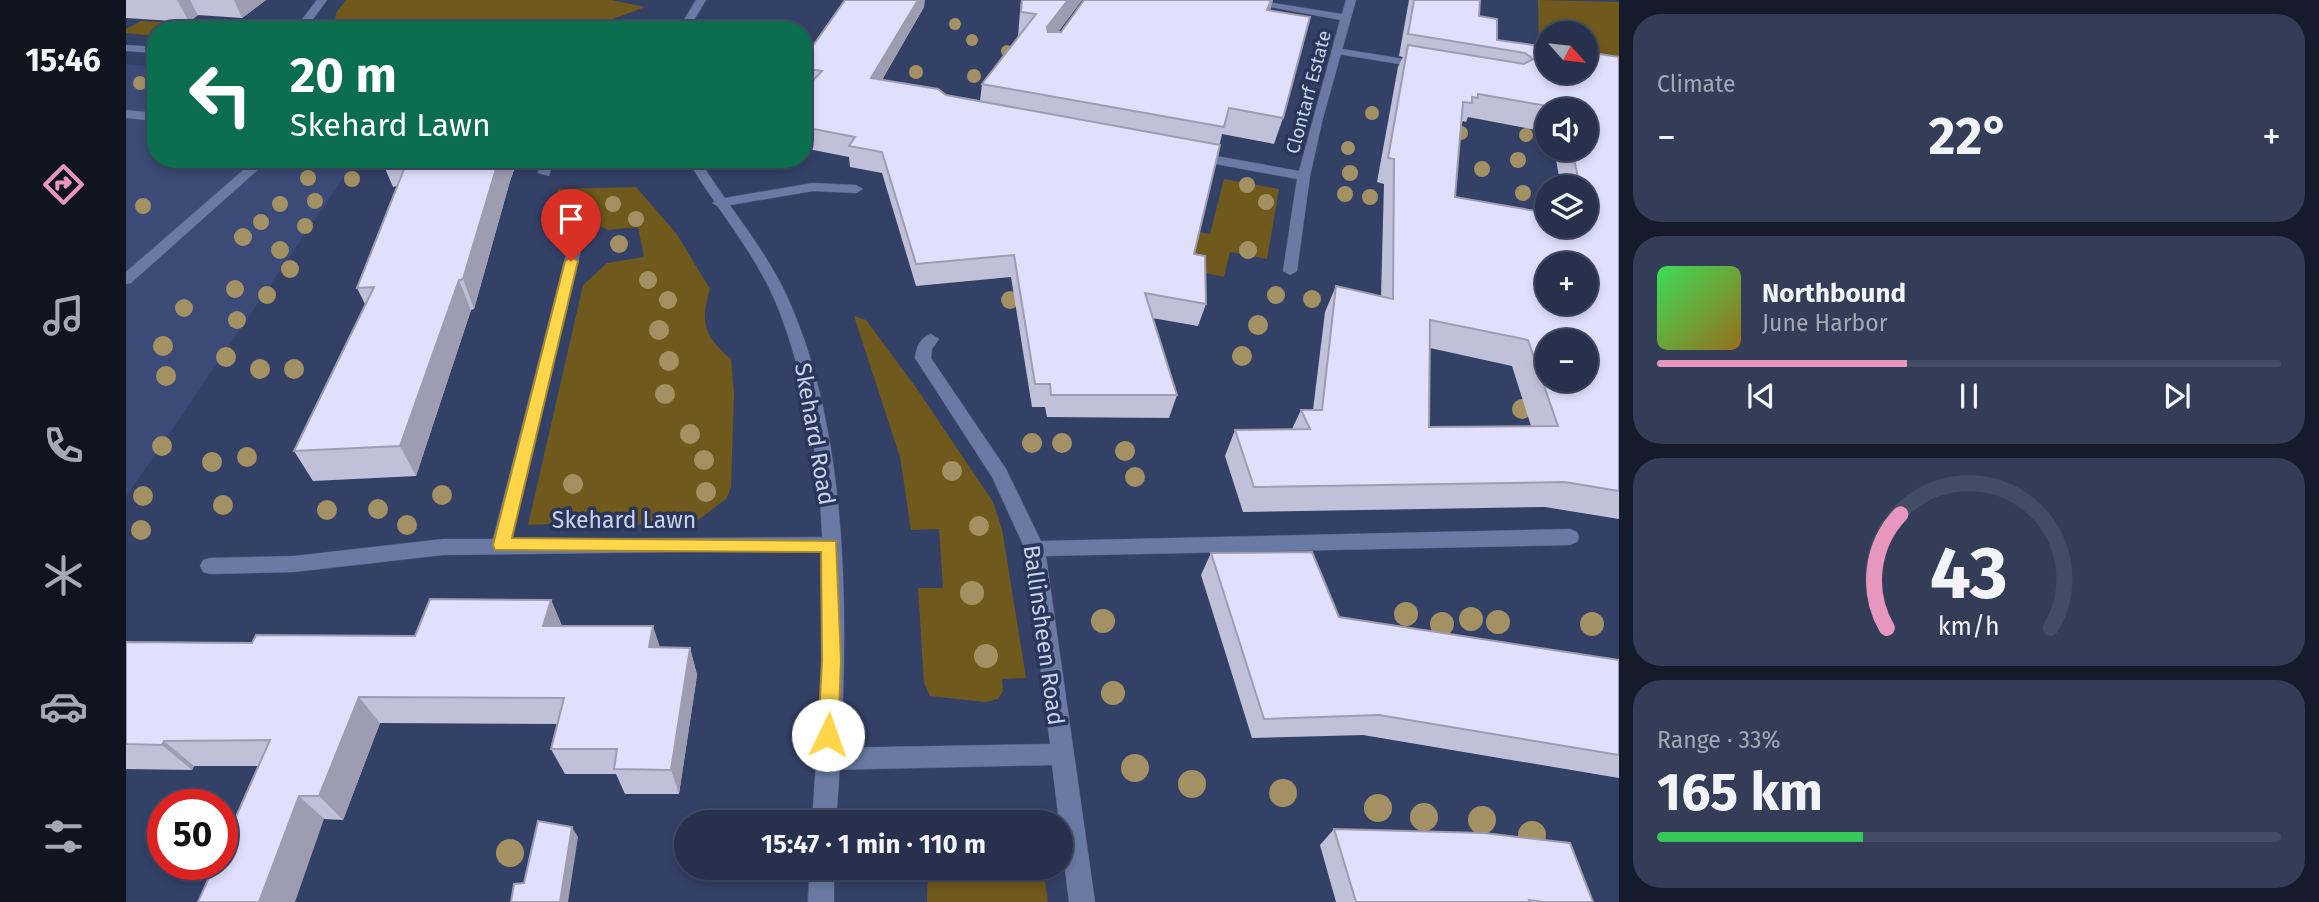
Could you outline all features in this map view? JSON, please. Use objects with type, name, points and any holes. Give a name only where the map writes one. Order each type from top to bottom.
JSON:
[{"type":"street","points":[[306,21],[321,0]]},
{"type":"street","points":[[689,21],[702,0]]},
{"type":"street","name":"Clontarf Estate","points":[[1237,0],[1346,18]]},
{"type":"street","name":"Clontarf Estate","points":[[1290,271],[1304,176],[1350,0]]},
{"type":"street","points":[[126,48],[147,49]]},
{"type":"street","points":[[1336,51],[1431,67]]},
{"type":"street","points":[[126,114],[147,116]]},
{"type":"street","points":[[1176,153],[1304,176]]},
{"type":"street","points":[[126,280],[254,168]]},
{"type":"street","points":[[544,173],[545,168]]},
{"type":"street","name":"Skehard Road","points":[[698,168],[765,269],[799,346],[830,502],[832,661],[825,810]]},
{"type":"street","points":[[719,203],[813,187],[856,189]]},
{"type":"street","points":[[501,545],[573,254],[582,202]]},
{"type":"street","name":"Ballinsheen Road","points":[[931,339],[924,348],[923,358],[1021,511],[1035,549],[1082,902]]},
{"type":"street","points":[[1035,549],[1570,537]]},
{"type":"street","name":"Skehard Lawn","points":[[210,566],[294,564],[443,547],[501,545],[830,545]]},
{"type":"street","name":"Ballinsheen Road","points":[[827,760],[1061,754]]},
{"type":"street","points":[[821,902],[822,880]]},
{"type":"shaded area","points":[[346,0],[611,0],[645,7],[613,19],[597,21],[335,21],[336,13]]},
{"type":"shaded area","points":[[1538,0],[1619,2],[1619,67],[1598,64],[1598,21],[1538,21]]},
{"type":"shaded area","points":[[141,21],[147,21],[147,35],[126,33],[126,29]]},
{"type":"shaded area","points":[[126,64],[147,66],[147,168],[350,168],[126,497]]},
{"type":"shaded area","points":[[1224,179],[1279,189],[1267,259],[1230,252],[1224,277],[1188,269],[1199,232],[1210,234]]},
{"type":"shaded area","points":[[636,187],[676,233],[710,289],[705,311],[707,328],[715,343],[731,359],[734,394],[731,487],[727,498],[697,521],[606,527],[581,523],[528,525],[583,285],[607,263],[644,257],[638,227],[608,230],[600,226],[590,199],[556,197],[558,189]]},
{"type":"shaded area","points":[[854,316],[866,320],[917,389],[993,502],[1002,529],[1026,678],[1002,679],[1003,691],[998,699],[985,702],[930,696],[924,683],[918,588],[943,588],[939,529],[911,530],[900,457]]},
{"type":"shaded area","points":[[962,808],[1001,810],[955,810]]},
{"type":"shaded area","points":[[928,880],[1045,880],[1048,902],[927,902]]},
{"type":"building","points":[[845,0],[918,0],[871,78],[938,89],[946,95],[1220,145],[1194,254],[1205,256],[1206,304],[1145,293],[1177,395],[1051,395],[1050,384],[1035,384],[1014,255],[916,264],[882,152],[849,146],[855,137],[812,129],[812,82],[822,71],[812,69],[812,47]]},
{"type":"building","points":[[1022,0],[1068,0],[1047,27],[1048,32],[1061,32],[1084,0],[1271,0],[1267,10],[1310,17],[1283,118],[1229,108],[1224,127],[982,84],[1036,14],[1021,12]]},
{"type":"building","points":[[1414,0],[1480,0],[1479,16],[1497,19],[1497,40],[1535,45],[1535,84],[1598,84],[1598,54],[1619,57],[1619,491],[1565,482],[1254,487],[1235,430],[1310,429],[1301,410],[1322,410],[1336,286],[1393,299],[1394,159],[1388,158],[1408,45],[1524,64],[1533,59],[1525,53],[1408,34]],"holes":[[[1478,94],[1535,104],[1535,98],[1598,98],[1598,161],[1575,161],[1577,175],[1598,175],[1598,238],[1535,238],[1535,211],[1455,197],[1463,102],[1472,103],[1472,97],[1478,98]],[[1430,320],[1528,340],[1535,360],[1535,329],[1598,329],[1598,392],[1546,392],[1558,426],[1429,427]]]},
{"type":"building","points":[[404,168],[496,168],[463,279],[459,280],[400,446],[294,451],[374,287],[357,288]]},
{"type":"building","points":[[1312,552],[1339,617],[1619,660],[1619,755],[1379,715],[1264,719],[1211,553]]},
{"type":"building","points":[[430,599],[551,600],[543,626],[653,626],[649,647],[690,648],[671,770],[614,769],[617,749],[551,749],[564,698],[359,697],[319,796],[299,796],[259,902],[198,902],[208,880],[238,880],[238,812],[270,740],[126,744],[126,642],[252,643],[256,635],[415,636]]},
{"type":"building","points":[[538,821],[572,827],[560,902],[511,902],[514,884],[524,883]]},
{"type":"building","points":[[1334,829],[1484,833],[1570,843],[1593,902],[1356,902]]},
{"type":"route","points":[[571,261],[501,545],[830,545],[832,661],[828,735]]}]
